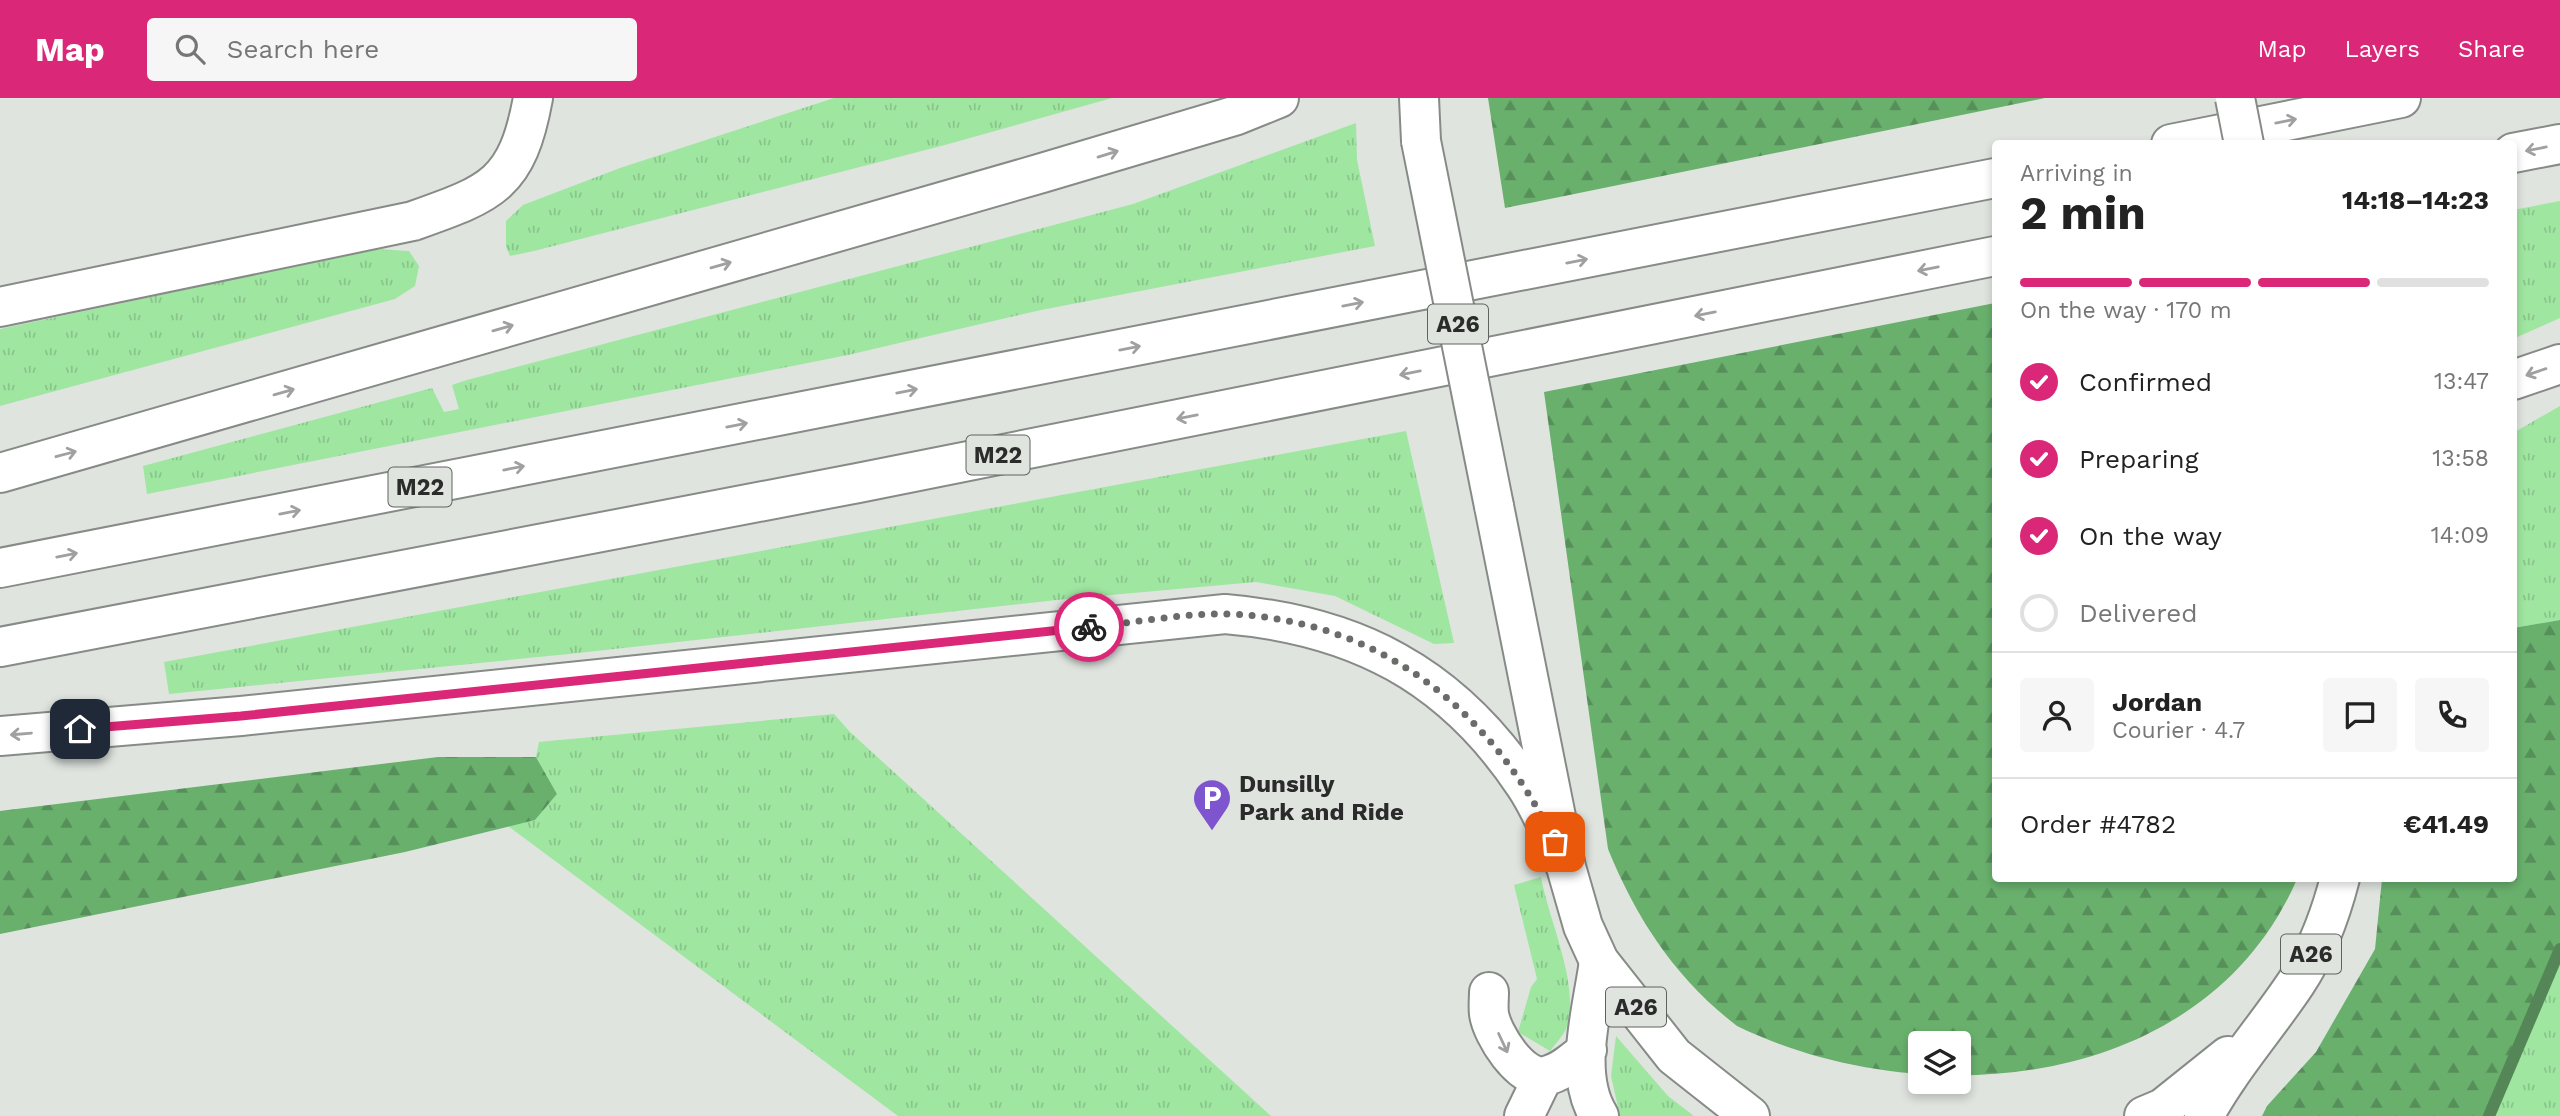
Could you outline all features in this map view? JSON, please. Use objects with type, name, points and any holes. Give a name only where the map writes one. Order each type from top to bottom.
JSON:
[{"type":"main road","points":[[0,307],[414,221],[465,202],[487,191],[519,155],[533,98]]},
{"type":"main road","points":[[0,473],[1042,173],[1237,115],[1279,98]]},
{"type":"main road","name":"A26","points":[[1419,98],[1421,141],[1566,867],[1583,926],[1599,961],[1674,1056],[1750,1116]]},
{"type":"main road","points":[[2235,98],[2243,140]]},
{"type":"main road","points":[[2191,140],[2401,98]]},
{"type":"main road","points":[[2517,152],[2560,144]]},
{"type":"main road","name":"M22","points":[[0,568],[1992,179]]},
{"type":"main road","name":"M22","points":[[0,647],[858,483],[1992,257]]},
{"type":"main road","points":[[2517,379],[2560,364]]},
{"type":"main road","points":[[0,736],[241,716],[1225,614],[1311,626],[1347,638],[1388,657],[1440,692],[1490,738],[1519,777],[1566,867]]},
{"type":"main road","name":"A26","points":[[2204,1116],[2221,1084],[2297,981],[2328,916],[2339,882]]},
{"type":"main road","points":[[1599,961],[1587,1050],[1587,1086],[1599,1116]]},
{"type":"main road","points":[[1489,992],[1489,1017],[1510,1059],[1531,1074],[1543,1077],[1562,1069],[1587,1050]]},
{"type":"main road","name":"A26","points":[[2144,1116],[2162,1108],[2199,1081],[2266,1023]]},
{"type":"main road","points":[[1524,1116],[1543,1077]]},
{"type":"green space","points":[[834,98],[1112,98],[945,145],[510,256],[506,247],[506,221],[523,205],[620,168]]},
{"type":"green space","points":[[1488,98],[2045,98],[1505,208]]},
{"type":"green space","points":[[1356,123],[1357,160],[1375,246],[1041,310],[848,355],[147,494],[143,466],[432,388],[444,412],[459,409],[452,385],[467,380],[1133,204]]},
{"type":"green space","points":[[2560,201],[2560,318],[2517,337],[2517,209]]},
{"type":"green space","points":[[375,249],[409,251],[419,266],[415,286],[395,299],[0,406],[0,329]]},
{"type":"green space","points":[[1992,304],[1992,882],[2295,882],[2254,950],[2197,1004],[2128,1043],[2052,1066],[1971,1075],[1971,1031],[1908,1031],[1908,1072],[1890,1071],[1810,1054],[1737,1026],[1695,989],[1677,968],[1645,924],[1608,849],[1544,392]]},
{"type":"green space","points":[[2560,406],[2560,620],[2517,627],[2517,431]]},
{"type":"green space","points":[[1406,431],[1454,643],[1434,644],[1335,596],[1256,582],[1066,599],[569,654],[169,694],[164,662]]},
{"type":"green space","points":[[2560,620],[2560,949],[2490,1116],[2262,1116],[2267,1106],[2316,1052],[2375,949],[2382,882],[2517,882],[2517,627]]},
{"type":"green space","points":[[834,714],[850,732],[1271,1116],[898,1116],[508,826],[535,820],[557,794],[536,757],[539,742]]},
{"type":"green space","points":[[438,757],[536,757],[557,794],[535,820],[405,852],[0,934],[0,811]]},
{"type":"green space","points":[[1541,877],[1566,970],[1570,1006],[1567,1027],[1550,1051],[1518,1032],[1531,987],[1537,979],[1514,885]]},
{"type":"green space","points":[[2560,949],[2560,1116],[2490,1116]]},
{"type":"green space","points":[[1616,1036],[1668,1096],[1694,1116],[1620,1116],[1611,1076]]},
{"type":"waterway","points":[[2489,1116],[2560,949]]},
{"type":"way so far","points":[[1089,627],[1225,614],[1271,618],[1311,626],[1347,638],[1388,657],[1416,674],[1490,738],[1526,787],[1555,842]]},
{"type":"place","name":"Dunsilly Park and Ride","points":[[1212,832]]},
{"type":"route","points":[[80,729],[241,716],[1089,627]]}]
